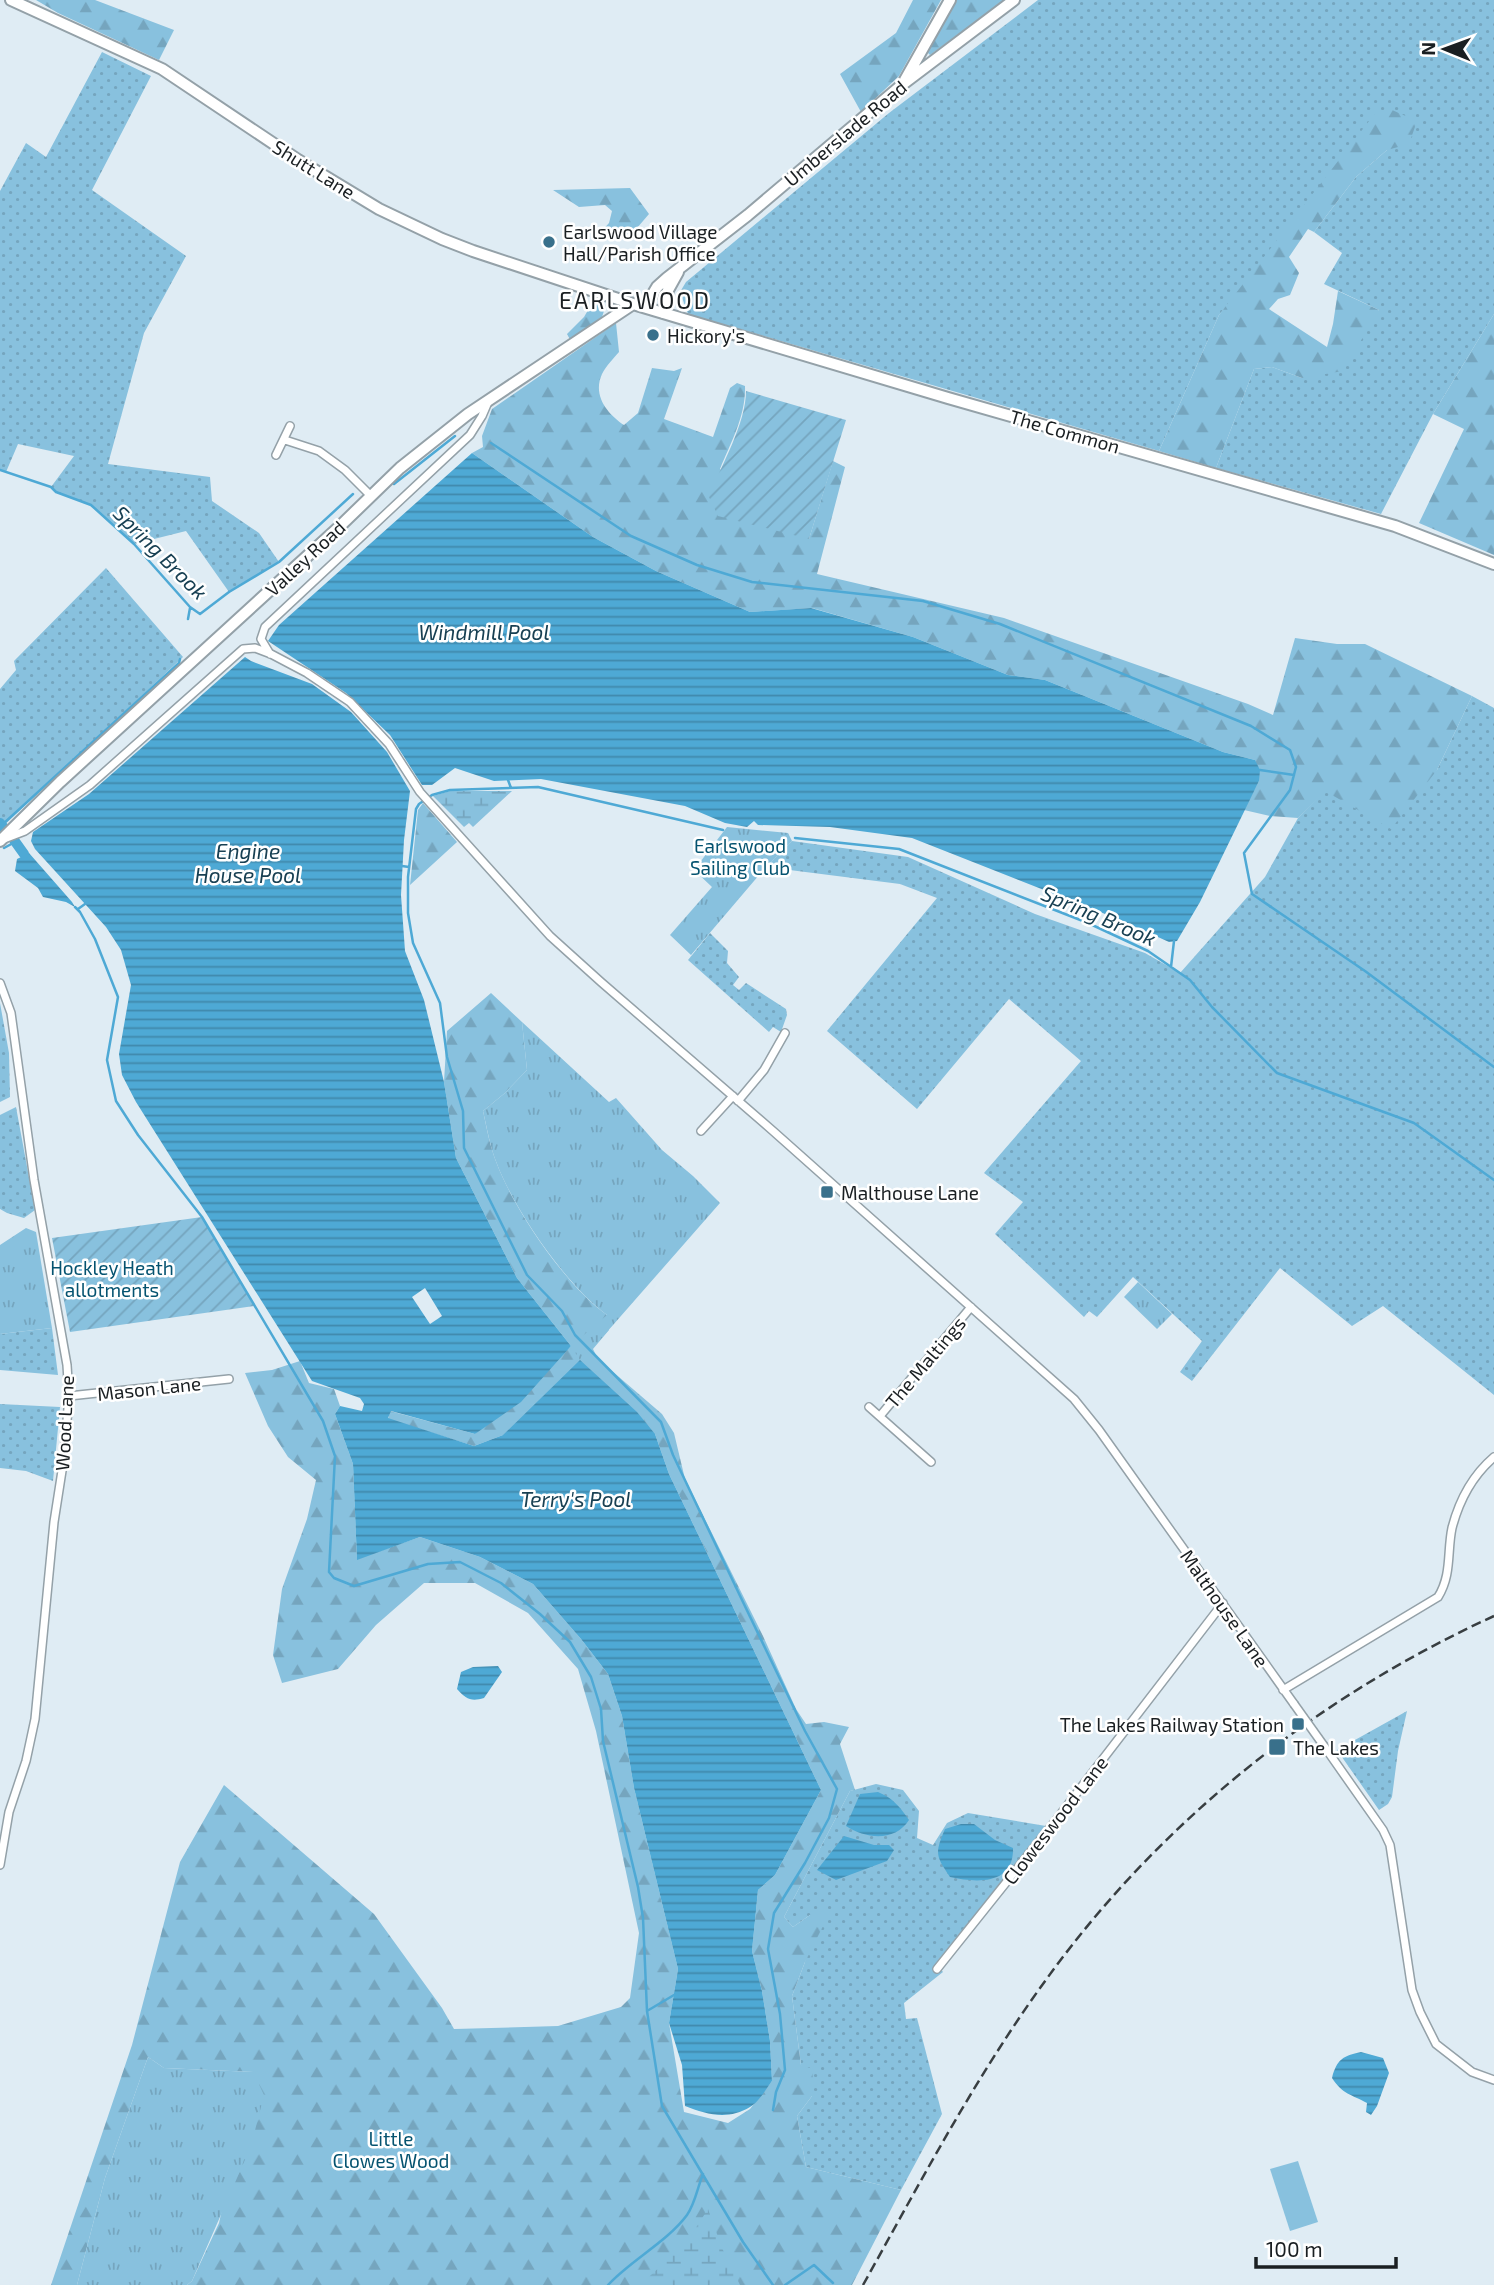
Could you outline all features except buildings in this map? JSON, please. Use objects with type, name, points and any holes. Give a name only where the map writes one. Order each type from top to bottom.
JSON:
[{"type":"main road","name":"Shutt Lane","points":[[11,0],[162,69],[298,160],[397,219],[473,251],[639,305]]},
{"type":"main road","points":[[903,84],[950,0]]},
{"type":"main road","name":"Umberslade Road","points":[[639,305],[657,287],[903,84],[1014,0]]},
{"type":"main road","name":"Umberslade Road","points":[[663,313],[668,290],[680,270]]},
{"type":"main road","name":"The Common","points":[[639,305],[948,398],[1395,526],[1494,564]]},
{"type":"main road","name":"Valley Road","points":[[2,840],[60,782],[337,529],[370,495],[436,439],[468,414],[639,305]]},
{"type":"street","points":[[271,654],[261,639],[265,627],[470,435],[479,424],[488,402]]},
{"type":"street","points":[[275,455],[290,426]]},
{"type":"street","points":[[285,440],[318,451],[345,470],[370,495]]},
{"type":"street","points":[[2,840],[25,831],[90,785],[234,655],[250,647],[271,654]]},
{"type":"street","name":"Malthouse Lane","points":[[271,654],[307,673],[350,702],[389,744],[420,792],[550,936],[1074,1399],[1223,1603],[1382,1830],[1390,1845],[1412,1990],[1436,2044],[1472,2072],[1494,2080]]},
{"type":"street","name":"Wood Lane","points":[[0,983],[11,1013],[34,1180],[68,1365],[69,1396],[64,1458],[54,1522],[36,1719],[26,1761],[9,1812],[0,1865]]},
{"type":"street","points":[[701,1131],[764,1070],[785,1034]]},
{"type":"street","name":"The Maltings","points":[[880,1416],[971,1307]]},
{"type":"street","name":"Mason Lane","points":[[69,1396],[229,1379]]},
{"type":"street","name":"The Maltings","points":[[869,1407],[930,1462]]},
{"type":"street","points":[[1283,1690],[1438,1597],[1445,1585],[1452,1528],[1460,1505],[1470,1485],[1494,1457]]},
{"type":"street","name":"Cloweswood Lane","points":[[937,1969],[1223,1603]]},
{"type":"green space","points":[[36,0],[95,0],[174,30],[159,60]]},
{"type":"green space","points":[[913,0],[941,0],[899,76],[861,112],[840,74],[896,33]]},
{"type":"green space","points":[[957,0],[1005,0],[930,55],[926,51]]},
{"type":"green space","points":[[1038,0],[1494,0],[1494,314],[1433,414],[1381,514],[1216,468],[1254,369],[1272,367],[1302,378],[1379,310],[1324,284],[1342,253],[1314,232],[1356,177],[1387,150],[1392,110],[1219,315],[1159,451],[688,314],[680,292],[686,282],[889,113]]},
{"type":"green space","points":[[102,52],[151,76],[92,190],[186,256],[144,333],[108,464],[210,477],[212,501],[259,533],[279,562],[229,592],[186,531],[134,544],[91,505],[56,492],[51,487],[74,456],[18,444],[6,472],[0,470],[0,191],[26,143],[46,157]]},
{"type":"green space","points":[[1392,110],[1417,121],[1409,144],[1387,150],[1356,177],[1314,232],[1308,229],[1289,257],[1299,273],[1290,295],[1278,299],[1269,309],[1327,347],[1338,291],[1379,310],[1343,371],[1302,378],[1272,367],[1254,369],[1216,468],[1159,451],[1219,315],[1376,112]]},
{"type":"green space","points":[[630,188],[649,214],[637,228],[619,240],[599,234],[609,223],[612,211],[605,205],[579,207],[553,190]]},
{"type":"green space","points":[[594,300],[604,304],[602,317],[571,341],[567,334],[584,317]]},
{"type":"green space","points":[[1494,314],[1494,555],[1419,523],[1464,429],[1433,414]]},
{"type":"green space","points":[[616,323],[619,352],[602,374],[599,390],[607,410],[624,425],[638,413],[652,368],[674,371],[682,368],[664,419],[713,437],[730,388],[737,383],[745,386],[740,418],[720,469],[809,539],[833,461],[845,467],[817,574],[1004,618],[1273,715],[1295,638],[1337,644],[1365,644],[1472,696],[1437,770],[1391,829],[1325,791],[1298,818],[1270,816],[1244,810],[1259,781],[1255,760],[1223,752],[1045,680],[1008,675],[913,637],[812,608],[750,612],[656,571],[593,537],[472,453],[483,447],[482,436],[492,409]]},
{"type":"green space","points":[[746,391],[846,420],[809,539],[718,516],[709,497],[742,417]]},
{"type":"green space","points":[[106,568],[183,657],[3,826],[0,823],[0,689],[16,670],[14,661]]},
{"type":"green space","points":[[1472,696],[1494,708],[1494,1395],[1383,1306],[1352,1326],[1280,1268],[1192,1381],[1180,1372],[1202,1341],[1133,1277],[1097,1317],[1089,1311],[1084,1317],[995,1234],[1023,1202],[984,1173],[1081,1061],[1009,999],[917,1109],[827,1031],[937,898],[900,884],[766,867],[792,841],[908,857],[1035,914],[1145,953],[1180,973],[1265,877],[1298,818],[1324,791],[1437,770]]},
{"type":"green space","points":[[450,791],[512,791],[473,827],[469,823],[464,827],[433,796]]},
{"type":"green space","points":[[423,803],[457,842],[410,885],[418,810]]},
{"type":"green space","name":"Earlswood Sailing Club","points":[[727,827],[788,833],[792,841],[766,867],[691,955],[670,935],[712,887],[694,870]]},
{"type":"green space","points":[[710,933],[728,951],[727,963],[739,977],[733,985],[739,990],[746,983],[786,1009],[787,1015],[781,1032],[773,1027],[769,1032],[688,960]]},
{"type":"green space","name":"Little Clowes Wood","points":[[491,993],[522,1022],[527,1070],[483,1111],[492,1151],[505,1183],[529,1225],[559,1267],[591,1302],[607,1315],[609,1330],[593,1349],[598,1359],[662,1414],[674,1433],[685,1479],[796,1709],[806,1724],[824,1722],[849,1727],[840,1744],[855,1790],[850,1791],[784,1917],[793,1927],[810,1915],[825,1910],[827,1918],[792,1996],[801,2065],[813,2069],[812,2096],[797,2116],[806,2167],[901,2190],[852,2285],[187,2285],[192,2281],[219,2223],[253,2072],[164,2068],[148,2057],[105,2178],[77,2285],[51,2285],[132,2045],[180,1862],[224,1785],[374,1914],[442,2008],[454,2029],[558,2026],[621,2007],[630,1998],[639,1933],[596,1731],[578,1669],[528,1613],[475,1583],[424,1583],[376,1625],[338,1669],[282,1683],[273,1655],[282,1589],[307,1519],[316,1480],[288,1457],[268,1426],[245,1373],[272,1370],[300,1361],[309,1383],[334,1389],[340,1406],[335,1414],[353,1464],[357,1559],[420,1537],[480,1557],[533,1584],[608,1674],[622,1716],[634,1788],[678,1969],[669,2023],[684,2112],[728,2123],[750,2109],[772,2081],[770,2041],[752,1951],[758,1890],[775,1875],[821,1790],[669,1474],[655,1434],[503,1435],[474,1446],[388,1419],[390,1411],[475,1434],[571,1346],[517,1278],[456,1158],[444,1082],[447,1031]]},
{"type":"green space","points":[[0,1003],[9,1053],[10,1097],[0,1102]]},
{"type":"green space","points":[[522,1022],[609,1102],[616,1098],[662,1150],[720,1203],[580,1360],[571,1346],[607,1315],[575,1285],[529,1225],[497,1164],[483,1111],[527,1070]]},
{"type":"green space","points":[[16,1107],[35,1210],[24,1218],[0,1209],[0,1115]]},
{"type":"green space","name":"Hockley Heath allotments","points":[[202,1217],[254,1306],[70,1332],[52,1238]]},
{"type":"green space","points":[[26,1228],[36,1232],[52,1328],[0,1334],[0,1245]]},
{"type":"green space","points":[[1138,1282],[1172,1314],[1157,1329],[1124,1297]]},
{"type":"green space","points":[[52,1328],[58,1375],[0,1370],[0,1334]]},
{"type":"green space","points":[[0,1404],[60,1407],[53,1481],[26,1471],[0,1468]]},
{"type":"green space","points":[[1407,1711],[1392,1797],[1388,1804],[1379,1810],[1337,1750]]},
{"type":"green space","points":[[876,1784],[903,1790],[919,1811],[917,1838],[933,1845],[947,1823],[968,1813],[1046,1826],[936,1963],[943,1972],[904,2003],[906,2019],[917,2018],[942,2114],[901,2190],[806,2167],[797,2116],[812,2096],[801,2065],[792,1996],[805,1962],[810,1915],[793,1927],[784,1917],[850,1791]]},
{"type":"green space","points":[[148,2057],[164,2068],[253,2072],[264,2095],[251,2146],[192,2281],[187,2285],[77,2285],[105,2178]]},
{"type":"green space","points":[[1298,2161],[1318,2222],[1290,2231],[1270,2169]]},
{"type":"green space","points":[[708,2209],[722,2248],[740,2285],[640,2285],[686,2243]]},
{"type":"water","name":"Windmill Pool","points":[[472,453],[593,537],[656,571],[750,612],[811,608],[913,637],[1008,675],[1045,680],[1223,752],[1255,760],[1260,770],[1259,781],[1200,902],[1177,941],[1169,942],[1118,919],[912,838],[830,827],[758,825],[754,821],[747,827],[725,823],[685,806],[541,779],[494,781],[455,768],[432,785],[422,785],[390,735],[346,693],[268,641],[279,625]]},
{"type":"water","name":"Engine House Pool","points":[[245,657],[312,684],[351,712],[387,752],[410,791],[401,895],[405,951],[424,1000],[444,1082],[456,1158],[517,1278],[571,1346],[521,1402],[475,1434],[391,1411],[388,1418],[474,1446],[503,1435],[580,1360],[637,1412],[655,1434],[669,1474],[821,1790],[775,1875],[758,1890],[752,1951],[770,2041],[772,2081],[756,2102],[742,2111],[718,2115],[685,2106],[682,2065],[669,2023],[678,1969],[634,1788],[622,1716],[608,1674],[533,1584],[480,1557],[420,1537],[357,1560],[353,1464],[335,1414],[340,1406],[362,1411],[364,1404],[360,1398],[312,1381],[136,1102],[122,1075],[119,1054],[131,985],[121,950],[106,927],[35,849],[31,841],[33,832],[89,794]],"holes":[[[425,1288],[442,1316],[430,1324],[412,1297]]]},
{"type":"water","points":[[29,853],[75,907],[43,897],[38,888],[15,871],[17,859]]},
{"type":"water","points":[[498,1666],[502,1672],[484,1698],[469,1699],[457,1689],[461,1672],[473,1667]]},
{"type":"water","points":[[878,1792],[892,1800],[906,1815],[909,1820],[903,1827],[888,1835],[871,1836],[846,1826],[860,1794]]},
{"type":"water","points":[[961,1824],[974,1824],[995,1840],[1013,1848],[1012,1860],[1001,1875],[982,1880],[950,1877],[939,1858],[939,1844],[945,1829]]},
{"type":"water","points":[[844,1836],[874,1845],[889,1845],[894,1850],[887,1861],[836,1880],[817,1870]]},
{"type":"water","points":[[1361,2052],[1383,2058],[1389,2073],[1371,2115],[1366,2112],[1367,2103],[1344,2091],[1332,2078],[1342,2059]]},
{"type":"waterway","points":[[394,484],[455,436]]},
{"type":"waterway","points":[[491,443],[631,536],[697,565],[752,582],[923,601],[1000,624],[1251,726],[1290,750],[1296,767],[1290,790],[1244,853],[1252,894],[1365,971],[1494,1067]]},
{"type":"waterway","name":"Spring Brook","points":[[0,470],[51,487],[56,492],[91,505],[134,544],[190,607],[200,614],[229,592],[279,562],[353,494]]},
{"type":"waterway","points":[[188,619],[190,608]]},
{"type":"waterway","points":[[2,825],[179,663],[180,659]]},
{"type":"waterway","points":[[1260,770],[1294,775]]},
{"type":"waterway","points":[[508,780],[511,788]]},
{"type":"waterway","points":[[723,830],[538,787],[450,790],[432,795],[416,809],[408,877],[408,913],[413,943],[440,1003],[447,1057],[463,1111],[464,1148],[527,1275],[562,1311],[575,1335],[661,1422],[673,1455],[742,1600],[805,1731],[837,1789],[829,1818],[774,1913],[768,1949],[780,2014],[785,2070],[776,2092],[773,2110]]},
{"type":"waterway","points":[[0,823],[5,829]]},
{"type":"waterway","name":"Spring Brook","points":[[795,838],[899,849],[1088,923],[1148,951],[1190,980],[1212,1007],[1277,1073],[1414,1123],[1494,1180]]},
{"type":"waterway","points":[[14,840],[24,854]]},
{"type":"waterway","points":[[4,848],[15,842]]},
{"type":"waterway","points":[[402,866],[409,867]]},
{"type":"waterway","points":[[78,909],[85,904]]},
{"type":"waterway","points":[[75,907],[95,939],[118,997],[107,1060],[116,1101],[138,1135],[202,1217],[323,1421],[335,1456],[329,1572],[334,1578],[354,1586],[428,1564],[460,1562],[501,1583],[540,1614],[570,1642],[591,1677],[601,1709],[603,1741],[638,1887],[643,1918],[647,2011],[662,2106],[743,2242],[773,2285]]},
{"type":"waterway","points":[[1171,967],[1174,941]]},
{"type":"waterway","points":[[647,2011],[674,1995]]},
{"type":"waterway","points":[[608,2285],[679,2225],[692,2206],[703,2174]]},
{"type":"waterway","points":[[785,2285],[814,2265],[833,2283]]},
{"type":"railway","points":[[863,2285],[997,2051],[1048,1977],[1093,1920],[1141,1866],[1193,1815],[1247,1768],[1305,1724],[1366,1684],[1429,1648],[1494,1616]]},
{"type":"place","name":"Earlswood Village Hall/Parish Office","points":[[549,242]]},
{"type":"place","name":"Hickory's","points":[[653,335]]},
{"type":"place","name":"Malthouse Lane","points":[[827,1192]]},
{"type":"place","name":"The Lakes Railway Station","points":[[1298,1724]]},
{"type":"place","name":"The Lakes","points":[[1277,1747]]},
{"type":"district","name":"EARLSWOOD","points":[[635,300]]},
{"type":"water label","name":"Terry's Pool","points":[[576,1498]]}]
